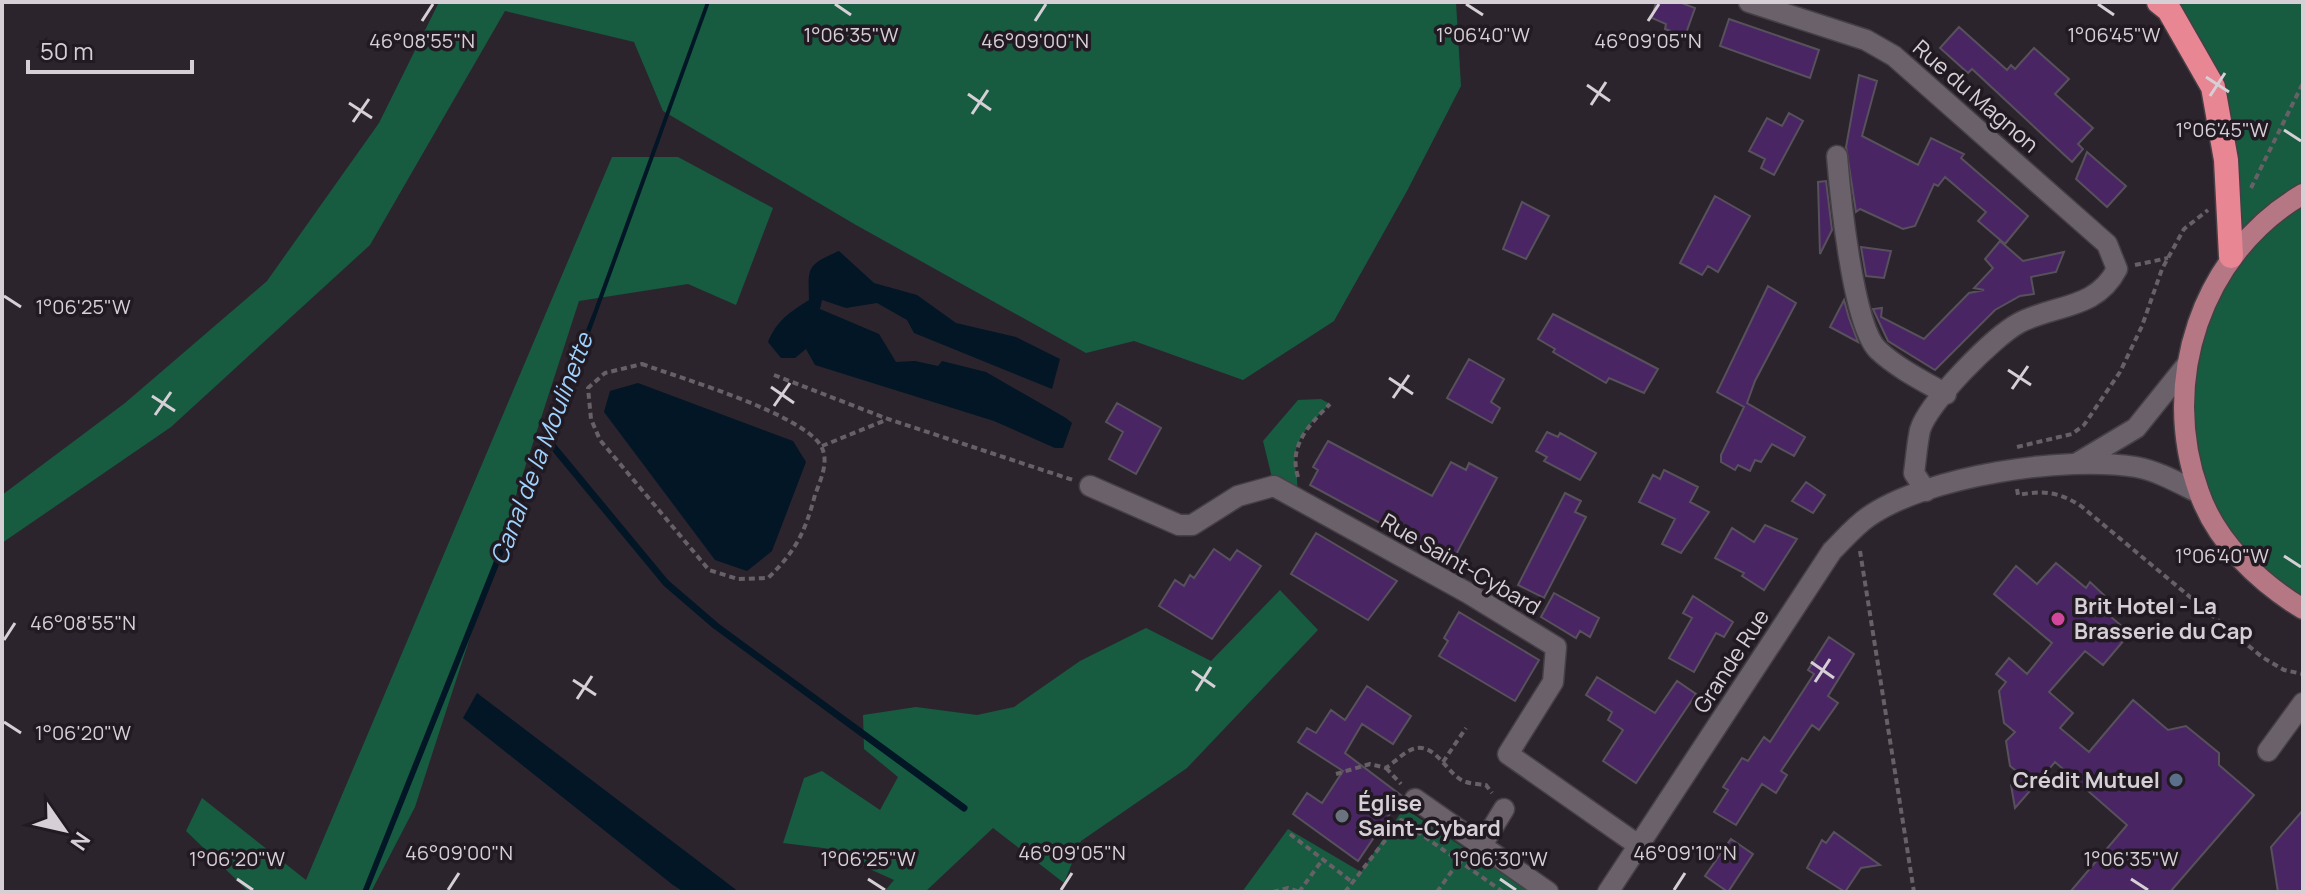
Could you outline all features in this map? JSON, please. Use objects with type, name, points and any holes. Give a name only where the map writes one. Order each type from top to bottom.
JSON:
[{"type":"highway","points":[[2159,2],[2169,10],[2213,87],[2226,160],[2231,256]]},
{"type":"main road","points":[[2303,194],[2275,210],[2231,256],[2196,321],[2185,367],[2183,414],[2199,493],[2244,563],[2277,594],[2303,609]]},
{"type":"street","name":"Rue du Magnon","points":[[1749,2],[1866,40],[1894,56],[2107,244],[2117,269]]},
{"type":"street","points":[[1837,156],[1845,237],[1862,311],[1875,348],[1946,394]]},
{"type":"street","points":[[1926,491],[1914,473],[1921,428],[1972,359],[2019,323],[2068,307],[2107,288],[2117,269]]},
{"type":"street","name":"Grande Rue","points":[[2079,462],[2136,428],[2185,367]]},
{"type":"street","name":"Grande Rue","points":[[1608,892],[1832,551],[1869,516],[1926,491],[2012,471],[2079,462],[2139,467],[2199,493]]},
{"type":"street","name":"Rue Saint-Cybard","points":[[1090,486],[1179,525],[1192,525],[1238,496],[1274,486],[1468,593],[1556,647],[1553,682],[1508,754],[1638,845]]},
{"type":"street","points":[[2268,751],[2303,703]]},
{"type":"street","points":[[1415,799],[1548,892]]},
{"type":"street","points":[[1482,845],[1504,809]]},
{"type":"path","points":[[2303,83],[2251,188],[2228,199],[2184,229],[2168,258],[2142,326],[2120,372],[2084,425],[2072,434],[2009,450],[2018,495],[2042,490],[2073,501],[2262,657],[2284,670],[2303,674]]},
{"type":"path","points":[[2117,269],[2168,258]]},
{"type":"path","points":[[642,364],[795,421],[822,446],[825,462],[794,554],[768,578],[738,579],[709,570],[600,440],[591,419],[588,388],[605,373],[642,364]]},
{"type":"path","points":[[774,375],[888,419],[1090,486]]},
{"type":"path","points":[[1295,498],[1299,481],[1295,456],[1299,440],[1330,404]]},
{"type":"path","points":[[822,446],[888,419]]},
{"type":"path","points":[[1851,532],[1859,544],[1914,892]]},
{"type":"path","points":[[1443,762],[1466,728]]},
{"type":"path","points":[[1336,774],[1370,764],[1386,768],[1413,749],[1423,748],[1465,782],[1486,785],[1504,809]]},
{"type":"path","points":[[1345,892],[1401,820],[1503,892]]},
{"type":"path","points":[[1290,834],[1352,882]]},
{"type":"path","points":[[1273,892],[1288,888],[1299,892],[1323,859]]},
{"type":"path","points":[[1437,892],[1459,861]]},
{"type":"green space","points":[[439,2],[1456,2],[1461,86],[1407,191],[1334,321],[1243,380],[1134,341],[1086,353],[856,225],[663,111],[634,42],[505,11],[370,245],[171,427],[2,543],[2,495],[125,403],[267,281],[379,123]]},
{"type":"green space","points":[[2159,2],[2303,2],[2303,609],[2277,594],[2199,493],[2185,367],[2231,256],[2213,87]]},
{"type":"green space","points":[[612,157],[678,157],[773,208],[736,305],[688,284],[579,301],[415,807],[371,892],[249,892],[186,831],[202,798],[306,880]]},
{"type":"green space","points":[[1321,399],[1330,404],[1305,431],[1297,447],[1295,498],[1274,486],[1263,441],[1298,400]]},
{"type":"green space","points":[[1280,590],[1318,630],[1187,768],[1081,841],[1064,883],[993,828],[925,892],[884,892],[894,880],[823,848],[783,843],[804,778],[822,771],[880,810],[898,777],[864,749],[863,715],[916,707],[977,715],[1014,707],[1080,661],[1146,628],[1211,661]]},
{"type":"green space","points":[[1404,808],[1530,892],[1242,892],[1288,829],[1361,872]]},
{"type":"water","name":"Canal de la Moulinette","points":[[706,2],[710,2],[573,380],[368,892],[362,892],[594,310]]},
{"type":"water","points":[[839,251],[874,283],[917,295],[956,323],[1016,337],[1060,359],[1052,389],[914,333],[907,320],[877,303],[846,308],[822,300],[820,309],[879,334],[896,362],[915,361],[938,366],[942,361],[986,372],[1066,418],[1072,423],[1063,448],[1055,448],[994,421],[815,365],[806,349],[795,358],[781,358],[768,342],[772,334],[785,317],[809,300],[810,273],[815,264]]},
{"type":"water","points":[[638,383],[793,441],[806,462],[772,551],[747,571],[715,560],[604,412],[610,391]]},
{"type":"water","points":[[477,693],[739,892],[684,892],[673,885],[463,718]]},
{"type":"building","points":[[1656,2],[1679,2],[1695,8],[1685,36],[1665,29],[1666,24],[1652,18]]},
{"type":"building","points":[[1729,19],[1819,50],[1810,78],[1720,46]]},
{"type":"building","points":[[1959,27],[2007,70],[2011,65],[2015,69],[2034,48],[2069,79],[2055,94],[2093,128],[2078,144],[2083,149],[2072,162],[1972,69],[1968,73],[1940,48]]},
{"type":"building","points":[[1859,75],[1877,81],[1862,136],[1918,165],[1931,138],[1964,154],[1961,158],[2028,216],[2005,244],[1978,221],[1986,212],[1945,177],[1938,186],[1934,184],[1915,226],[1903,229],[1860,209],[1856,212],[1846,147]]},
{"type":"building","points":[[1789,113],[1803,121],[1774,175],[1761,168],[1765,159],[1749,151],[1767,118],[1782,126]]},
{"type":"building","points":[[2087,152],[2126,186],[2107,207],[2076,179]]},
{"type":"building","points":[[1826,181],[1832,230],[1820,254],[1818,182]]},
{"type":"building","points":[[1715,196],[1750,216],[1718,272],[1708,266],[1702,275],[1680,263]]},
{"type":"building","points":[[1522,202],[1549,216],[1526,259],[1503,249]]},
{"type":"building","points":[[2000,241],[2023,261],[2064,252],[2056,272],[2031,277],[2034,294],[2020,296],[1995,310],[1935,370],[1888,341],[1873,309],[1882,308],[1881,317],[1924,339],[1969,293],[1984,290],[1974,288],[1993,268],[1985,259]]},
{"type":"building","points":[[1861,247],[1891,251],[1884,278],[1866,276]]},
{"type":"building","points":[[1768,286],[1796,303],[1755,381],[1747,403],[1805,437],[1794,456],[1772,444],[1761,462],[1755,460],[1750,471],[1738,465],[1735,470],[1721,462],[1721,455],[1744,407],[1717,392]]},
{"type":"building","points":[[1844,300],[1849,318],[1858,342],[1830,327]]},
{"type":"building","points":[[1553,314],[1658,369],[1644,393],[1609,378],[1606,383],[1553,352],[1555,349],[1538,339]]},
{"type":"building","points":[[1469,359],[1504,379],[1491,402],[1500,408],[1492,423],[1447,398]]},
{"type":"building","points":[[1117,403],[1161,428],[1136,474],[1109,459],[1123,432],[1106,422]]},
{"type":"building","points":[[1547,432],[1558,437],[1560,433],[1596,453],[1580,480],[1544,461],[1547,457],[1536,451]]},
{"type":"building","points":[[1328,441],[1432,496],[1451,462],[1466,470],[1469,463],[1497,478],[1452,562],[1310,485],[1318,470],[1313,467]]},
{"type":"building","points":[[1664,470],[1698,487],[1690,502],[1709,512],[1681,553],[1662,544],[1675,519],[1639,502],[1653,475],[1660,479]]},
{"type":"building","points":[[1806,482],[1825,495],[1813,513],[1792,501]]},
{"type":"building","points":[[1565,493],[1581,501],[1575,512],[1586,517],[1544,598],[1518,585]]},
{"type":"building","points":[[1765,525],[1797,539],[1764,590],[1742,576],[1744,573],[1715,558],[1732,528],[1754,542]]},
{"type":"building","points":[[1316,533],[1397,581],[1368,620],[1291,574]]},
{"type":"building","points":[[1214,549],[1230,560],[1237,550],[1261,566],[1212,639],[1159,606],[1175,580],[1184,586],[1190,575],[1194,578]]},
{"type":"building","points":[[2056,563],[2086,588],[2090,582],[2106,597],[2098,606],[2130,633],[2103,665],[2085,651],[2049,692],[2073,713],[2060,728],[2089,752],[2133,700],[2168,730],[2186,726],[2219,753],[2219,765],[2254,795],[2170,892],[2070,892],[2127,825],[2055,762],[2015,808],[2011,785],[2020,774],[2010,766],[2006,741],[2015,732],[2004,723],[1999,691],[2006,682],[1996,674],[2009,658],[2027,674],[2052,643],[1994,594],[2016,566],[2037,584]]},
{"type":"building","points":[[1554,593],[1599,618],[1590,637],[1580,631],[1576,638],[1541,617]]},
{"type":"building","points":[[1693,596],[1733,622],[1724,637],[1716,633],[1694,672],[1669,658],[1692,618],[1683,613]]},
{"type":"building","points":[[1459,612],[1539,660],[1515,701],[1439,656],[1448,641],[1444,638]]},
{"type":"building","points":[[1829,637],[1854,654],[1828,696],[1838,703],[1819,730],[1812,725],[1781,771],[1787,775],[1776,793],[1762,784],[1736,825],[1714,812],[1728,790],[1723,787],[1742,758],[1748,761],[1764,737],[1770,742],[1814,674],[1808,670]]},
{"type":"building","points":[[1597,677],[1655,713],[1677,681],[1696,694],[1636,783],[1603,761],[1623,730],[1608,720],[1612,712],[1586,695]]},
{"type":"building","points":[[1367,686],[1411,716],[1393,744],[1362,724],[1345,753],[1402,796],[1358,861],[1293,814],[1307,793],[1322,803],[1343,771],[1298,742],[1307,728],[1316,733],[1331,710],[1345,720]]},
{"type":"building","points":[[2303,810],[2303,892],[2278,892],[2271,847]]},
{"type":"building","points":[[1834,832],[1880,865],[1861,868],[1845,892],[1807,868],[1822,840],[1826,843]]},
{"type":"building","points":[[1731,839],[1753,854],[1728,892],[1705,876]]},
{"type":"waterway","name":"Canal de la Moulinette","points":[[546,438],[666,583],[716,626],[964,808]]},
{"type":"place","name":"Brit Hotel - La Brasserie du Cap","points":[[2058,619]]},
{"type":"place","name":"Crédit Mutuel","points":[[2176,780]]},
{"type":"place","name":"Église Saint-Cybard","points":[[1342,816]]}]
